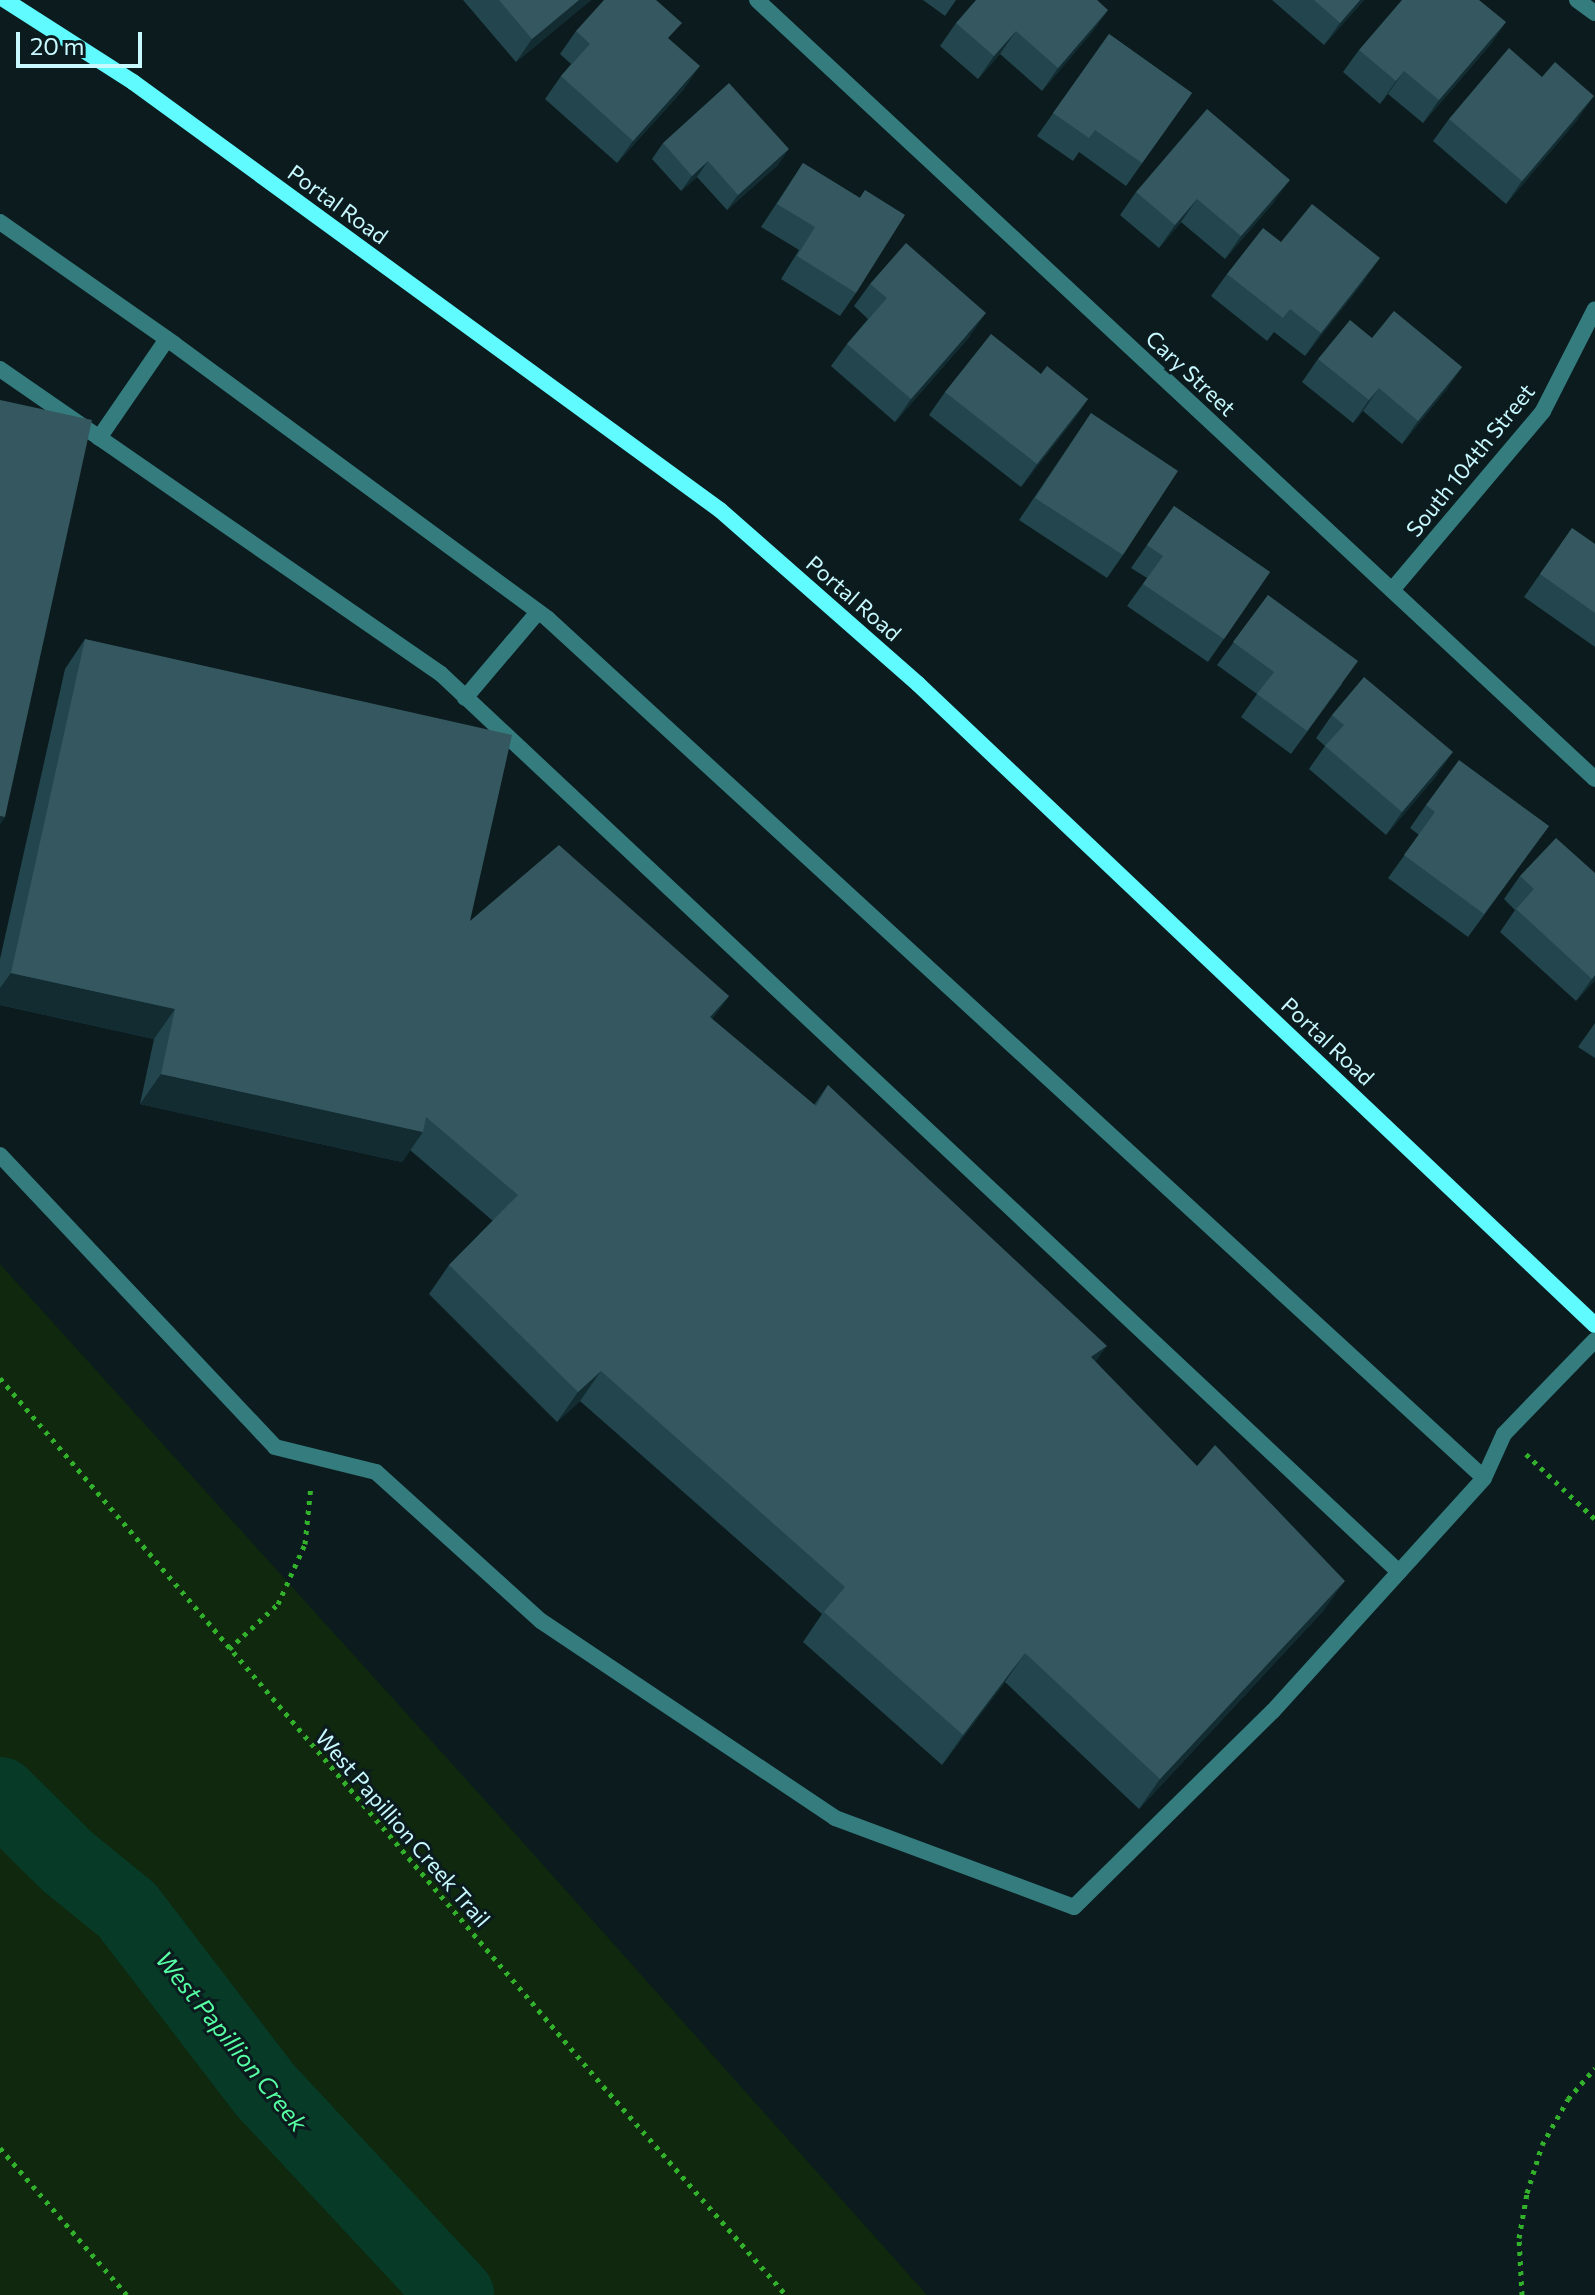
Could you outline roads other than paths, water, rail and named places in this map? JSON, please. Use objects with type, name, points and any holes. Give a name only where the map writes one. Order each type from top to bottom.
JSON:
[{"type":"main road","name":"Portal Road","points":[[5,0],[133,82],[720,510],[918,684],[1595,1325]]},
{"type":"street","name":"Cary Street","points":[[757,0],[1595,779]]},
{"type":"street","points":[[1577,0],[1595,13]]},
{"type":"street","points":[[0,222],[167,339],[538,612],[1484,1478]]},
{"type":"street","name":"South 104th Street","points":[[1392,590],[1543,411],[1595,309]]},
{"type":"street","points":[[99,438],[167,339]]},
{"type":"street","points":[[0,369],[441,674],[1399,1572]]},
{"type":"street","points":[[465,698],[538,612]]},
{"type":"street","points":[[0,1155],[275,1447],[376,1472],[541,1621],[835,1818],[1074,1907],[1273,1711],[1484,1478],[1504,1434],[1595,1340]]},
{"type":"waterway","name":"West Papillion Creek","points":[[0,1795],[68,1862],[127,1910],[266,2091],[456,2295]]}]
